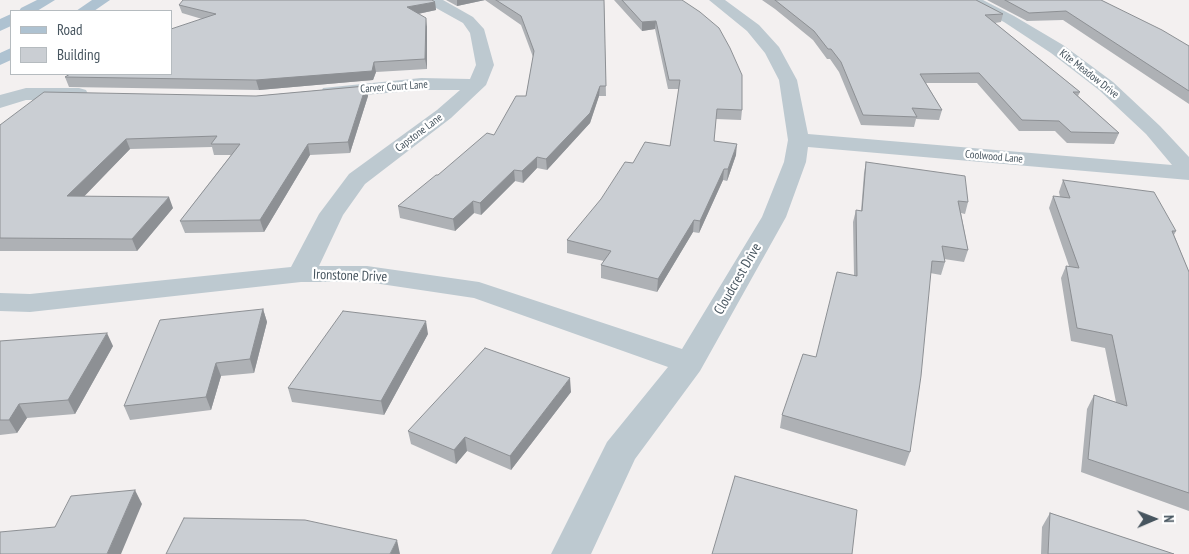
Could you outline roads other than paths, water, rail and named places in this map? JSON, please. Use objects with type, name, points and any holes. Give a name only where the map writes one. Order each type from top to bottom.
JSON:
[{"type":"main road","points":[[28,10],[48,0]]},
{"type":"main road","points":[[85,10],[103,0]]},
{"type":"street","points":[[432,0],[468,20],[478,32],[485,64],[477,85]]},
{"type":"street","name":"Cloudcrest Drive","points":[[571,554],[620,452],[688,363],[774,216],[795,162],[799,140],[788,80],[773,51],[753,28],[716,0]]},
{"type":"street","name":"Kite Meadow Drive","points":[[972,0],[1009,19],[1057,49],[1106,86],[1154,130],[1189,172]]},
{"type":"street","name":"Carver Court Lane","points":[[313,93],[422,84],[477,85]]},
{"type":"street","name":"Capstone Lane","points":[[301,274],[331,214],[356,179],[444,114],[477,85]]},
{"type":"street","points":[[6,99],[26,94],[92,94]]},
{"type":"street","name":"Coolwood Lane","points":[[799,140],[1189,172]]},
{"type":"street","name":"Ironstone Drive","points":[[0,302],[30,302],[301,274],[366,274],[479,290],[688,363]]}]
